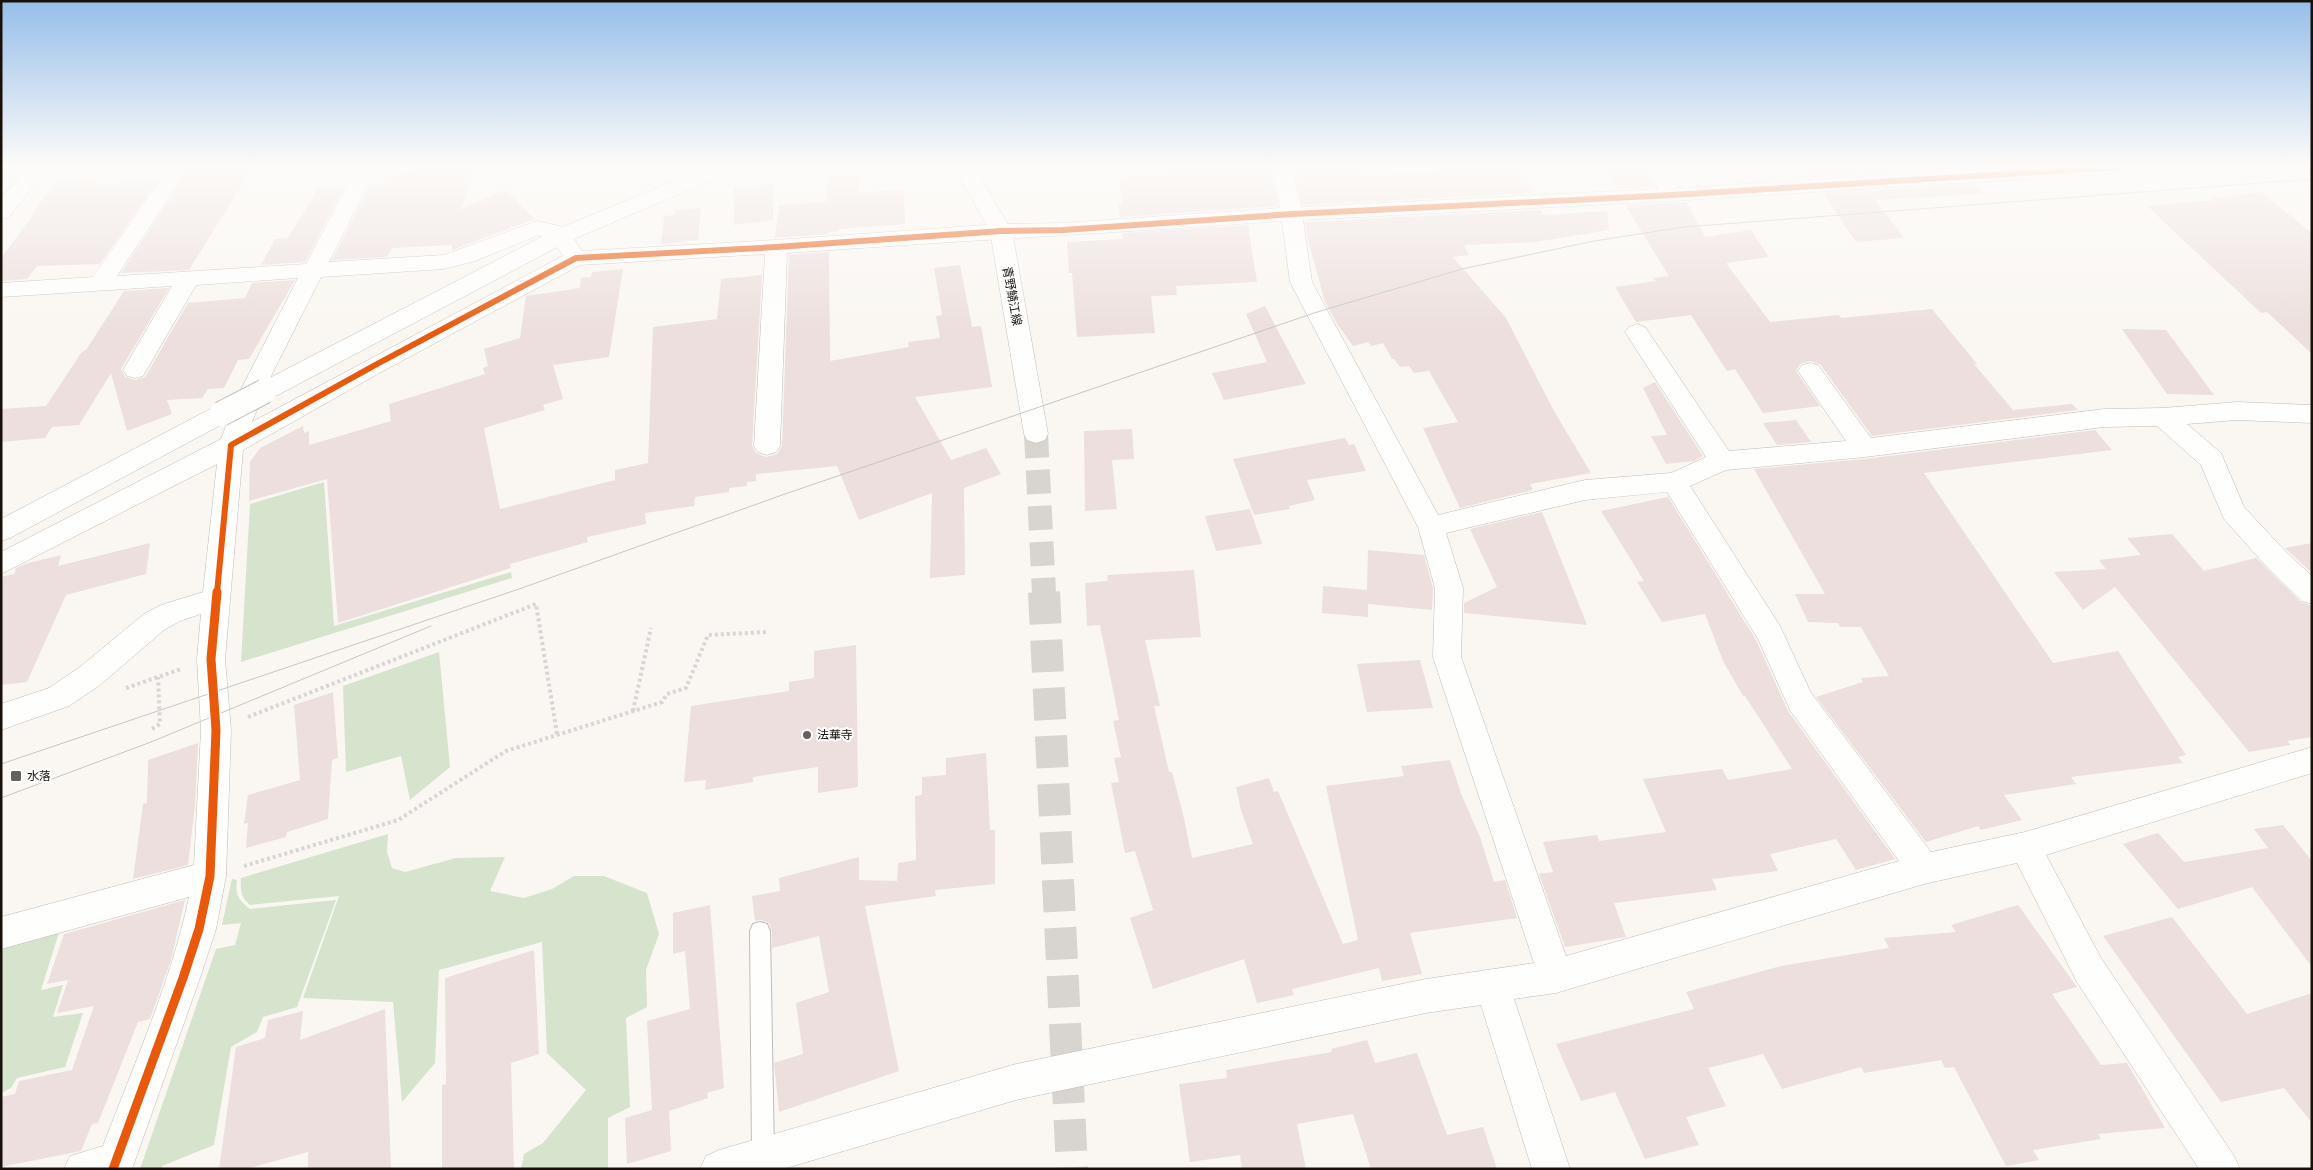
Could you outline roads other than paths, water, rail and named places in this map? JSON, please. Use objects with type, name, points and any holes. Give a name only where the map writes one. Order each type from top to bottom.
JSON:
[{"type":"street","points":[[100,284],[142,222]]},
{"type":"street","points":[[103,1166],[183,978],[199,929],[210,876],[216,730],[211,659],[231,446],[253,388],[339,222]]},
{"type":"street","points":[[1,532],[221,414],[561,236],[595,222]]},
{"type":"street","name":"青野鯖江線","points":[[996,222],[1001,231],[1036,434]]},
{"type":"street","points":[[1,564],[231,446],[377,364],[576,258],[776,247],[1001,231],[1062,230],[1183,222]]},
{"type":"street","points":[[1293,222],[1294,244],[1301,282],[1431,528],[1450,588],[1447,657],[1556,976]]},
{"type":"street","points":[[1,290],[314,272],[450,261],[537,228],[551,231],[561,236],[576,258]]},
{"type":"street","points":[[767,446],[776,247]]},
{"type":"street","points":[[135,370],[189,278]]},
{"type":"street","points":[[1637,332],[1722,461]]},
{"type":"street","points":[[1810,371],[1865,448]]},
{"type":"street","points":[[1431,528],[1585,490],[1674,482],[1722,461],[1865,448],[2104,418],[2163,417],[2237,411],[2312,414]]},
{"type":"street","points":[[2163,417],[2212,460],[2233,512],[2276,559],[2312,593]]},
{"type":"street","points":[[1674,482],[1770,634],[1800,701],[1924,869]]},
{"type":"street","points":[[1,717],[59,697],[82,682],[154,622],[171,613],[218,598]]},
{"type":"street","points":[[719,1169],[763,1154],[1016,1082],[1426,996],[1556,976],[1924,869],[2025,847],[2312,760]]},
{"type":"street","points":[[2025,847],[2089,970],[2221,1169]]},
{"type":"street","points":[[1,933],[210,876]]},
{"type":"street","points":[[1492,986],[1551,1169]]},
{"type":"lane","points":[[760,931],[763,1154]]},
{"type":"tunnel","points":[[1036,434],[1044,593]]},
{"type":"tunnel","points":[[1044,592],[1072,1169]]},
{"type":"tram line","points":[[1,764],[519,589],[785,494],[1317,312],[1462,269],[1594,241],[1684,227],[1755,222]]},
{"type":"tram line","points":[[1,798],[151,742],[431,626]]},
{"type":"place","name":"法華寺","points":[[807,735]]},
{"type":"place","name":"水落","points":[[16,776]]}]
